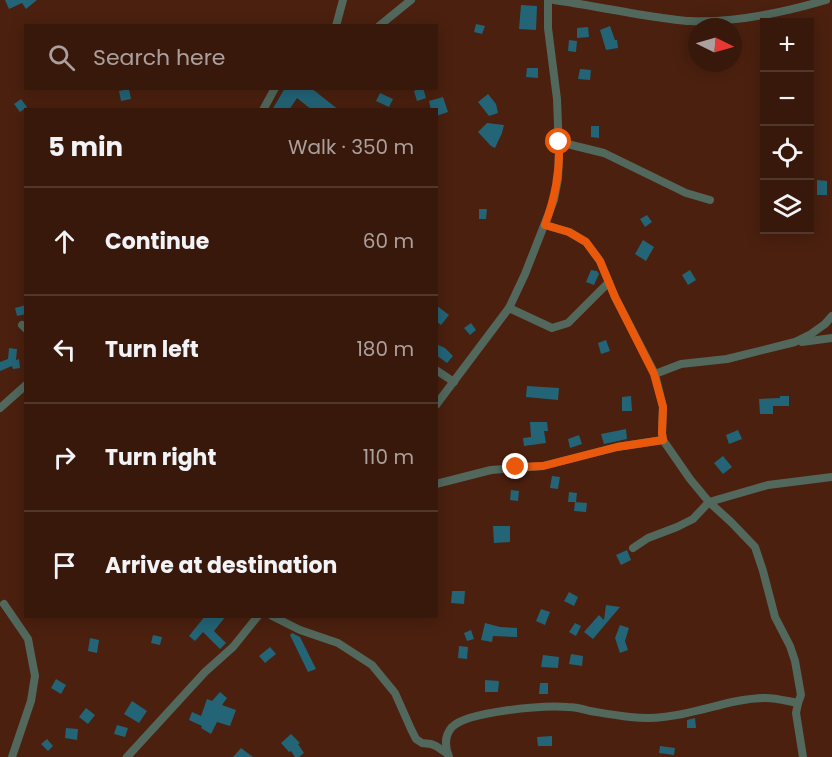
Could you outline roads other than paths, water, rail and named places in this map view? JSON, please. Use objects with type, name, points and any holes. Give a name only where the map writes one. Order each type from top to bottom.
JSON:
[{"type":"street","points":[[337,24],[343,0]]},
{"type":"street","points":[[381,24],[411,0]]},
{"type":"street","points":[[438,402],[509,308],[554,200],[558,180],[559,142],[557,99],[548,28],[548,0]]},
{"type":"street","points":[[554,0],[690,21],[740,19],[791,10],[826,0]]},
{"type":"street","points":[[264,108],[274,90]]},
{"type":"street","points":[[559,142],[604,153],[686,193],[710,200]]},
{"type":"street","points":[[545,225],[569,232],[586,242],[600,261],[615,297],[654,374],[663,407],[663,440],[709,502],[755,547],[775,617],[795,661],[801,695],[796,712],[802,757]]},
{"type":"street","points":[[509,308],[552,328],[568,323],[609,282]]},
{"type":"street","points":[[795,342],[811,334],[832,316]]},
{"type":"street","points":[[654,374],[681,364],[727,359],[795,342],[832,338]]},
{"type":"street","points":[[438,371],[454,382]]},
{"type":"street","points":[[0,408],[24,387]]},
{"type":"street","points":[[438,483],[491,470],[543,466],[617,447],[663,440]]},
{"type":"street","points":[[633,548],[648,538],[693,519],[709,502],[768,485],[832,477]]},
{"type":"street","points":[[4,604],[28,639],[35,676],[31,701],[12,757]]},
{"type":"street","points":[[127,757],[205,672],[233,647],[256,618]]},
{"type":"street","points":[[276,618],[300,630],[338,643],[372,665],[395,693],[416,739],[436,746],[446,756]]},
{"type":"street","points":[[446,756],[446,739],[458,723],[479,716],[521,709],[541,706],[570,707],[639,718],[663,717],[751,699],[769,698],[798,703]]}]
